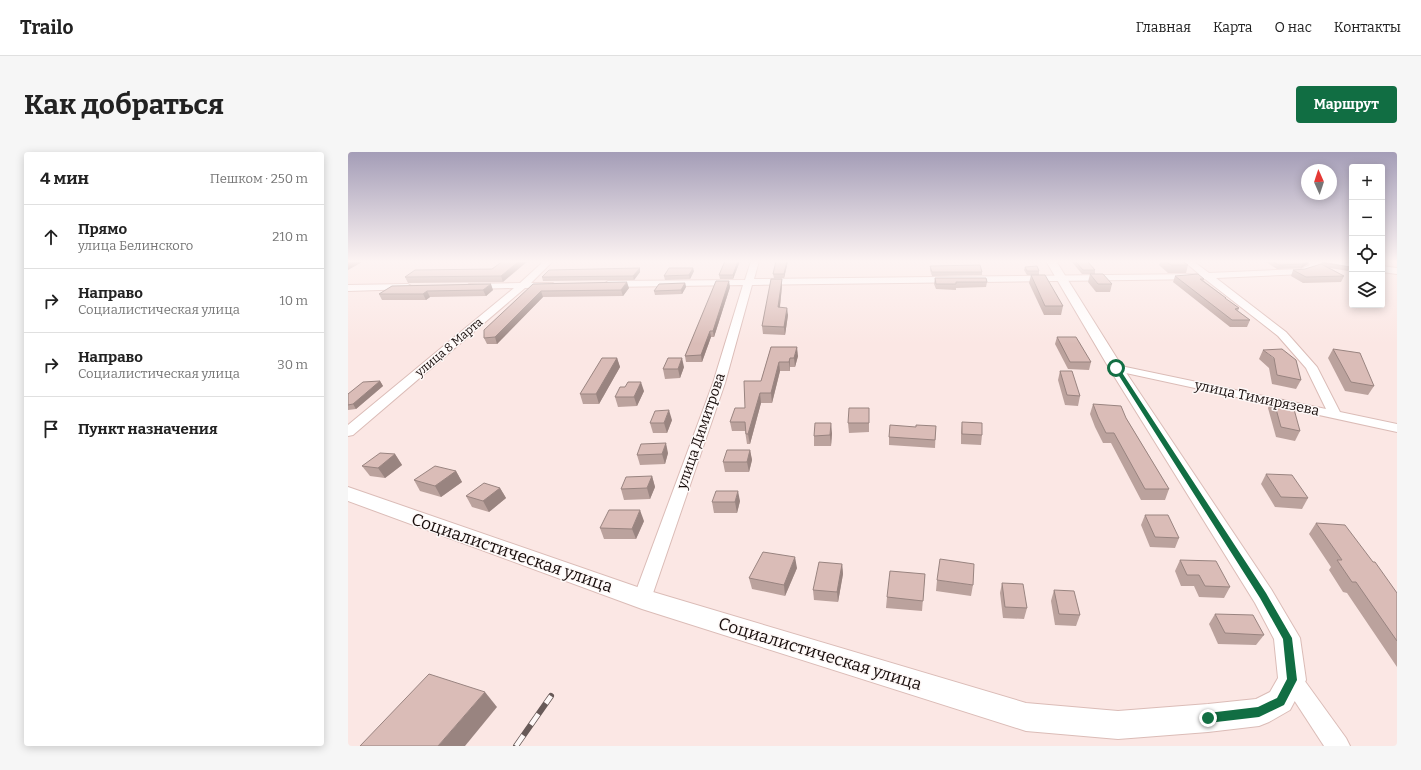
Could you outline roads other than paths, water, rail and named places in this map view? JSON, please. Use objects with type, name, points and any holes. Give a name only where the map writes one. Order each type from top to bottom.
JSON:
[{"type":"street","name":"улица 8 Марта","points":[[348,432],[519,289]]},
{"type":"street","name":"улица Димитрова","points":[[642,599],[719,383],[746,289]]},
{"type":"street","points":[[1068,289],[1116,368],[1263,596],[1287,638],[1292,680],[1338,746]]},
{"type":"street","points":[[1224,289],[1282,334],[1311,367],[1335,414]]},
{"type":"street","name":"улица Тимирязева","points":[[1116,368],[1397,428]]},
{"type":"street","name":"Социалистическая улица","points":[[348,494],[642,599],[1026,717],[1118,725],[1259,712],[1280,702],[1292,680]]},
{"type":"railway","points":[[516,746],[551,696]]}]
